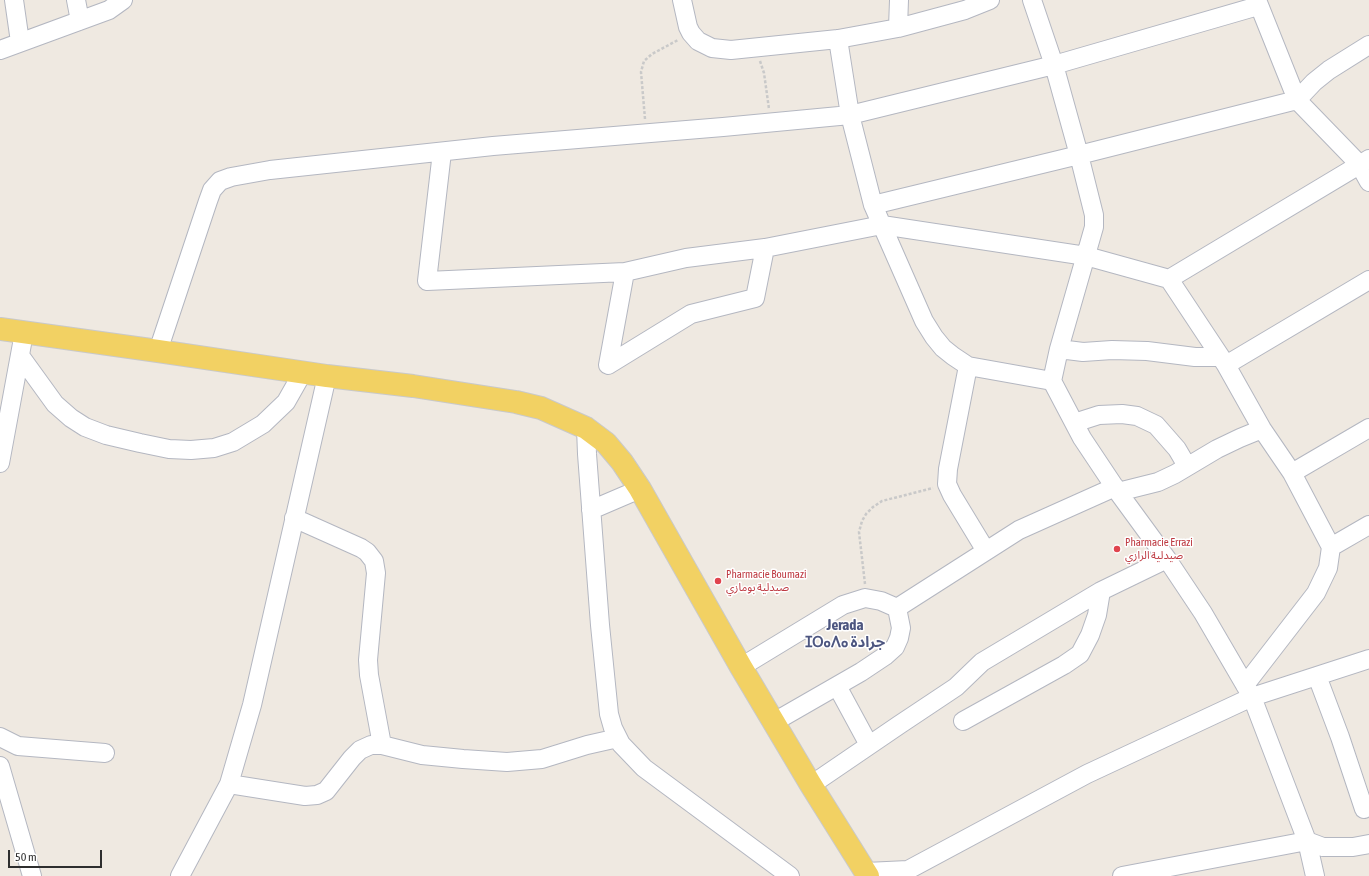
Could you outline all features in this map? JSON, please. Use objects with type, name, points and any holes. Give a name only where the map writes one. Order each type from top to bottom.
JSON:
[{"type":"main road","points":[[0,329],[158,350],[327,376],[413,386],[516,402],[541,408],[586,428],[598,436],[614,452],[640,490],[741,667],[811,785],[867,874]]},
{"type":"street","points":[[14,0],[20,42]]},
{"type":"street","points":[[76,0],[80,21]]},
{"type":"street","points":[[0,50],[109,10],[123,0]]},
{"type":"street","points":[[898,28],[899,0]]},
{"type":"street","points":[[678,2],[691,33],[698,41],[712,48],[731,50],[838,39],[898,28],[965,10],[990,0]]},
{"type":"street","points":[[1032,0],[1054,66],[1094,214],[1094,227],[1059,349],[1052,380],[1082,438],[1116,489],[1204,613],[1248,691],[1307,841],[1315,876]]},
{"type":"street","points":[[158,350],[212,190],[220,181],[231,177],[270,170],[442,152],[850,115],[1054,66],[1258,3],[1298,100],[1364,162],[1369,182]]},
{"type":"street","points":[[838,39],[850,115],[873,205],[924,321],[934,337],[943,348],[968,366],[1052,380]]},
{"type":"street","points":[[873,205],[1298,100],[1314,82],[1329,70],[1369,45]]},
{"type":"street","points":[[442,152],[427,281],[625,272],[686,258],[765,248],[882,225],[1086,256],[1169,279],[1223,361],[1262,429],[1292,473],[1331,547],[1328,568],[1316,593],[1248,691]]},
{"type":"street","points":[[1169,279],[1364,162]]},
{"type":"street","points":[[625,272],[608,365],[691,314],[755,298],[765,248]]},
{"type":"street","points":[[1059,349],[1083,352],[1112,350],[1147,351],[1223,361],[1369,280]]},
{"type":"street","points":[[0,463],[21,357],[24,332]]},
{"type":"street","points":[[21,357],[55,404],[71,418],[85,427],[106,435],[169,449],[191,450],[214,448],[233,442],[263,424],[286,402],[303,372]]},
{"type":"street","points":[[968,366],[948,468],[947,484],[952,495],[986,551]]},
{"type":"street","points":[[180,876],[229,784],[252,705],[327,376]]},
{"type":"street","points":[[1074,423],[1100,415],[1122,414],[1137,416],[1156,425],[1177,449],[1187,466]]},
{"type":"street","points":[[586,428],[600,625],[609,714],[613,728],[621,744],[644,768],[790,876]]},
{"type":"street","points":[[1292,473],[1369,428]]},
{"type":"street","points":[[897,608],[1019,530],[1116,489],[1158,482],[1240,438],[1262,429]]},
{"type":"street","points":[[592,510],[640,490]]},
{"type":"street","points":[[294,518],[361,548],[368,552],[374,561],[376,573],[368,660],[369,675],[382,745]]},
{"type":"street","points":[[1331,547],[1369,524]]},
{"type":"street","points":[[811,785],[956,687],[982,662],[1101,591],[1167,559]]},
{"type":"street","points":[[963,721],[1064,666],[1080,654],[1090,635],[1097,615],[1101,591]]},
{"type":"street","points":[[741,667],[843,605],[865,598],[880,601],[897,608]]},
{"type":"street","points":[[774,722],[861,672],[885,656],[895,647],[901,628],[897,608]]},
{"type":"street","points":[[867,874],[905,873],[1087,774],[1248,691],[1317,676],[1369,659]]},
{"type":"street","points":[[1317,676],[1340,737],[1364,809]]},
{"type":"street","points":[[836,686],[869,745]]},
{"type":"street","points":[[0,737],[18,746],[105,753]]},
{"type":"street","points":[[229,784],[305,796],[317,795],[326,791],[360,750],[371,745],[382,745],[422,755],[507,762],[542,759],[587,745],[618,738]]},
{"type":"street","points":[[0,766],[32,876]]},
{"type":"street","points":[[1122,876],[1307,841],[1323,847],[1353,847],[1369,844]]},
{"type":"path","points":[[647,133],[640,72],[644,61],[652,54],[691,33]]},
{"type":"path","points":[[754,48],[764,73],[770,122]]},
{"type":"path","points":[[865,598],[864,566],[859,532],[860,526],[866,514],[882,501],[947,484]]},
{"type":"place","name":"Pharmacie Errazi صيدلية الرازي","points":[[1117,549]]},
{"type":"place","name":"Pharmacie Boumazi صيدلية بومازي","points":[[718,581]]},
{"type":"district","name":"Jerada ⵊⵔⴰⴷⴰ جرادة","points":[[845,634]]}]
